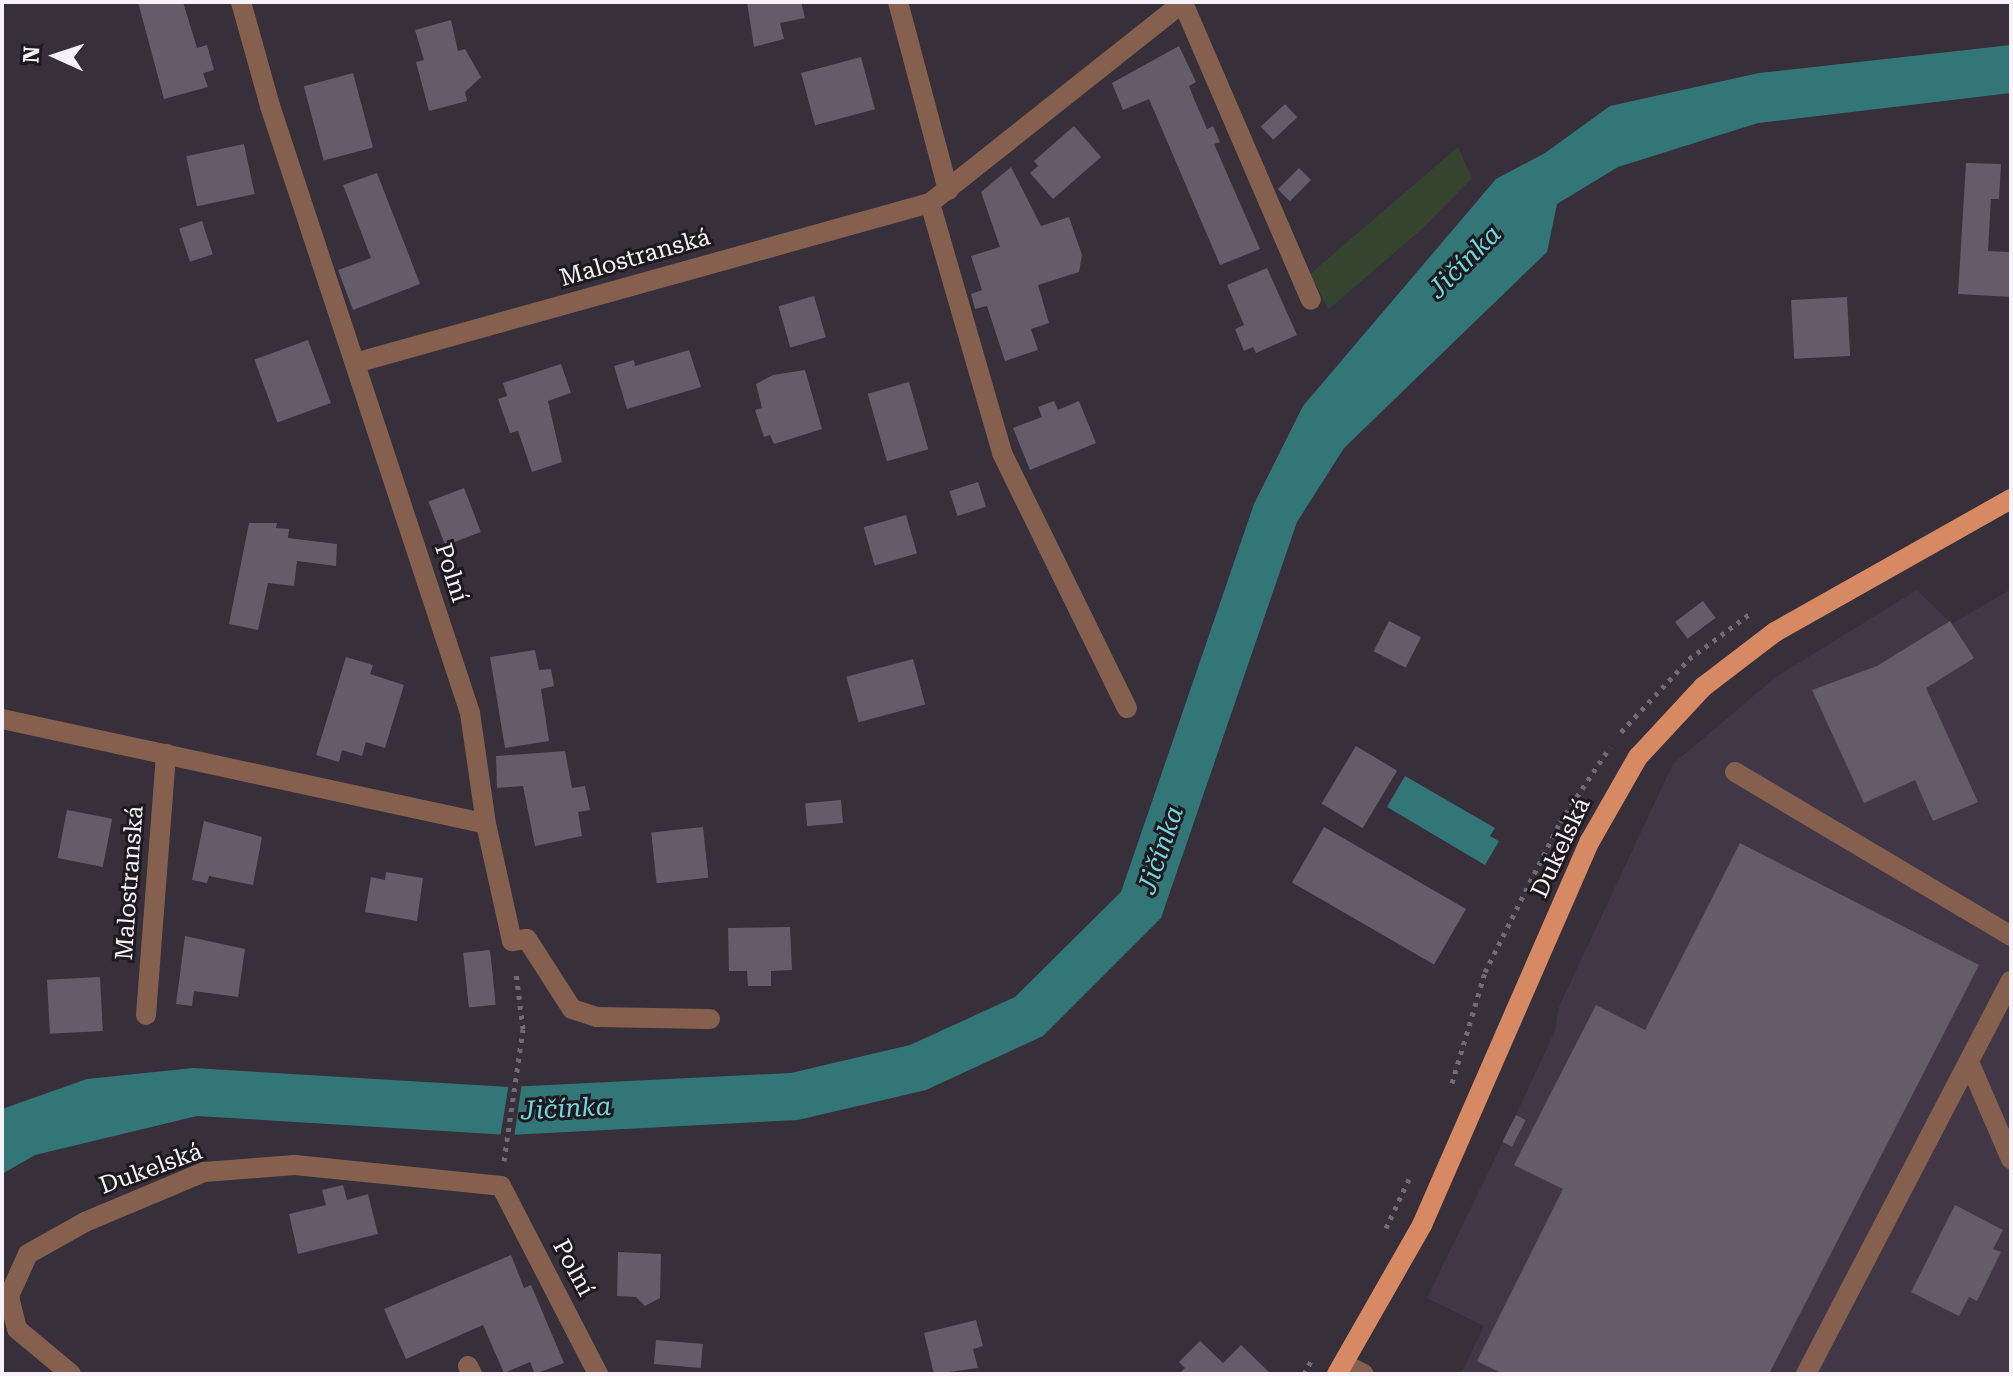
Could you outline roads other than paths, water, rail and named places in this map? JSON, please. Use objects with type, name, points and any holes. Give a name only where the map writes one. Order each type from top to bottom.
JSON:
[{"type":"main road","name":"Dukelská","points":[[1340,1369],[1422,1225],[1590,841],[1638,757],[1703,687],[1775,632],[2011,499]]},
{"type":"street","name":"Polní","points":[[241,2],[470,713],[486,824],[512,941],[527,939],[572,1009],[597,1017],[710,1019]]},
{"type":"street","points":[[898,2],[948,190]]},
{"type":"street","name":"Malostranská","points":[[355,363],[930,203],[1184,2],[1311,300]]},
{"type":"street","points":[[930,203],[1002,453],[1127,708]]},
{"type":"street","points":[[2,719],[486,824]]},
{"type":"street","name":"Malostranská","points":[[146,1015],[166,754]]},
{"type":"street","points":[[1735,772],[2011,936]]},
{"type":"street","points":[[1806,1374],[2011,981]]},
{"type":"street","points":[[1969,1062],[2011,1159]]},
{"type":"street","name":"Dukelská","points":[[71,1374],[17,1329],[9,1296],[28,1254],[85,1222],[204,1172],[295,1165],[502,1177]]},
{"type":"street","name":"Polní","points":[[502,1177],[598,1374]]},
{"type":"street","points":[[1340,1369],[1364,1374]]},
{"type":"water","name":"Jičínka","points":[[2011,45],[2011,93],[1758,123],[1618,167],[1557,204],[1547,252],[1344,448],[1297,522],[1161,918],[1043,1036],[926,1090],[798,1120],[509,1135],[197,1116],[35,1155],[2,1174],[2,1109],[87,1079],[193,1068],[509,1087],[791,1073],[910,1045],[1015,997],[1121,892],[1254,504],[1303,406],[1496,179],[1545,153],[1610,106],[1759,73]]},
{"type":"water","points":[[1405,776],[1495,828],[1490,836],[1499,841],[1485,865],[1387,807]]}]
